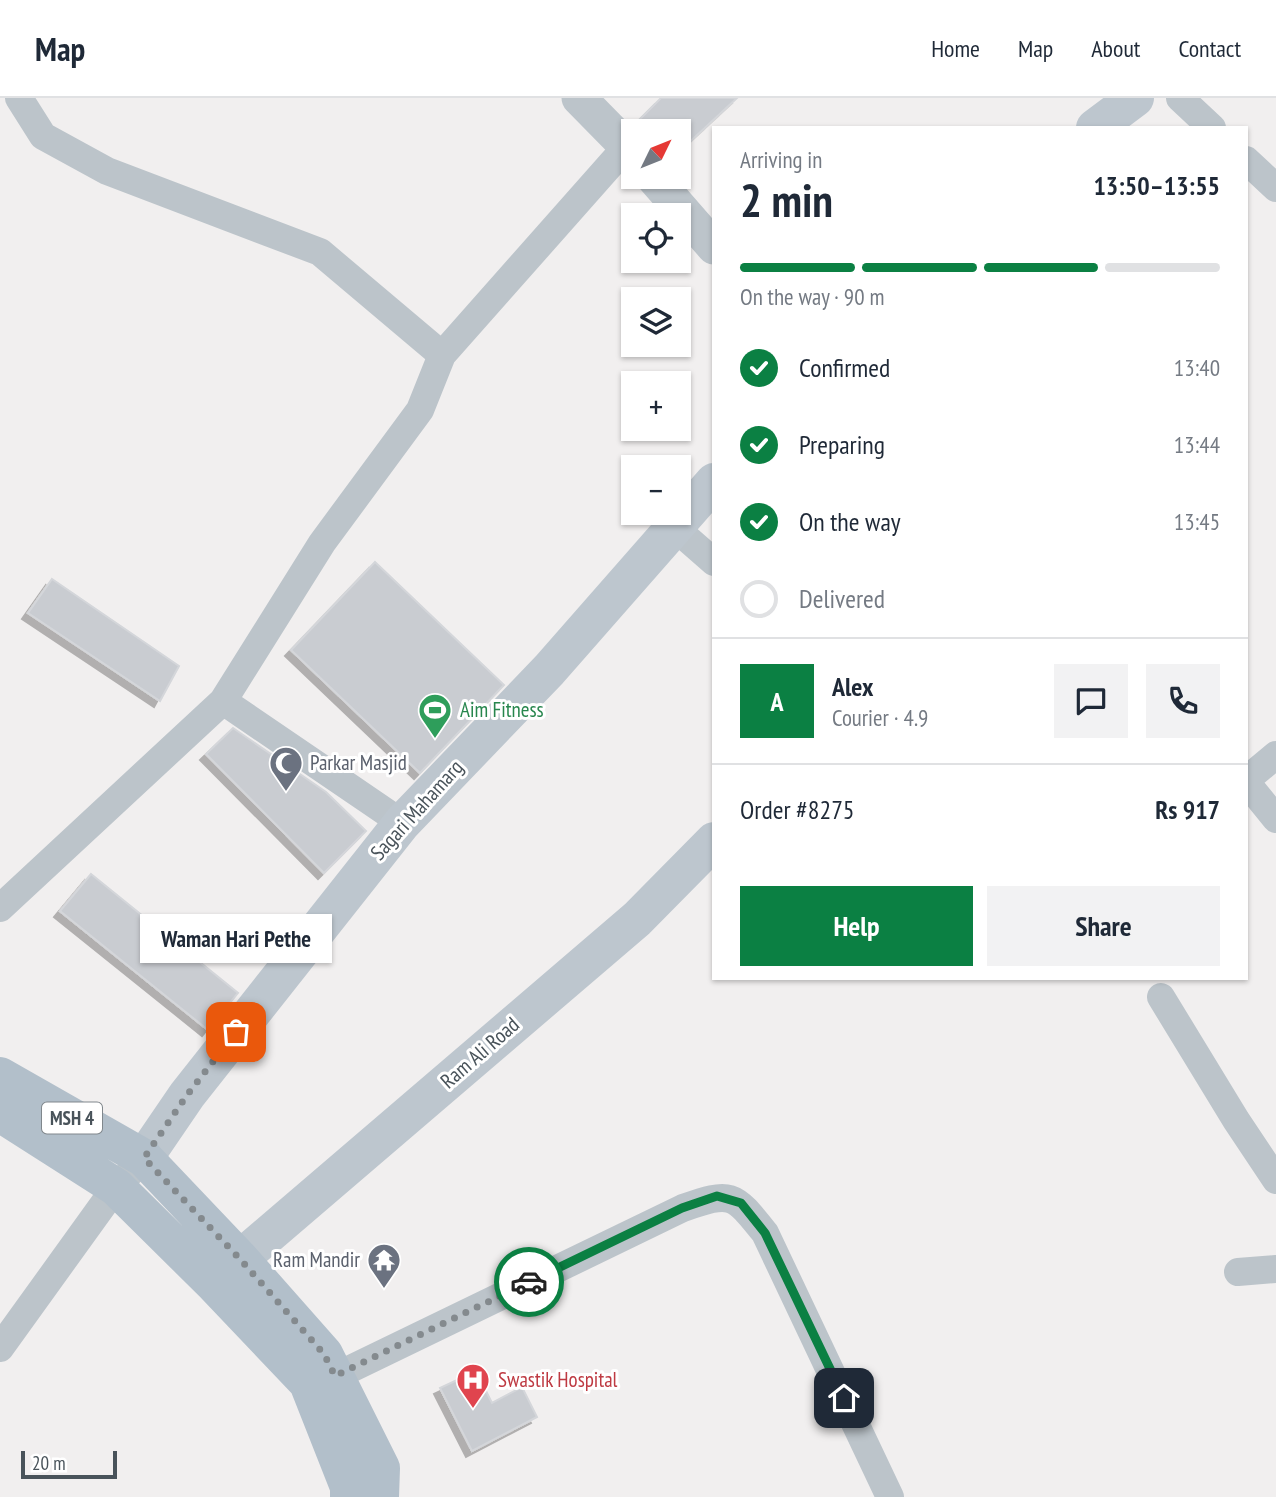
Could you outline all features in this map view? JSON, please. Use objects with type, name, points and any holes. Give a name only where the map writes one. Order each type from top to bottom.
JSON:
[{"type":"main road","points":[[1097,126],[1135,98]]},
{"type":"main road","name":"Sagari Mahamarg","points":[[144,1158],[187,1095],[402,823],[549,670],[712,484]]},
{"type":"main road","name":"Ram Ali Road","points":[[240,1259],[637,919],[712,843]]},
{"type":"main road","name":"MSH 4","points":[[0,1076],[144,1158],[240,1259],[324,1354],[381,1468],[380,1497]]},
{"type":"main road","name":"MSH 4","points":[[0,1113],[116,1187],[308,1383],[349,1487],[349,1497]]},
{"type":"street","points":[[19,98],[43,136],[107,172],[320,252],[442,355]]},
{"type":"street","points":[[579,98],[621,141]]},
{"type":"street","points":[[1180,98],[1210,126]]},
{"type":"street","points":[[0,908],[223,701],[322,544],[420,410],[442,355],[621,160]]},
{"type":"street","points":[[1248,162],[1276,188]]},
{"type":"street","points":[[663,189],[712,245]]},
{"type":"street","points":[[674,527],[712,560]]},
{"type":"street","points":[[223,701],[402,823]]},
{"type":"street","points":[[1248,779],[1276,755]]},
{"type":"street","points":[[1248,784],[1276,819]]},
{"type":"street","points":[[1161,997],[1276,1180]]},
{"type":"street","points":[[0,1348],[116,1187],[144,1158]]},
{"type":"street","points":[[335,1376],[682,1208],[717,1196],[741,1203],[765,1233],[890,1497]]},
{"type":"street","points":[[1238,1272],[1276,1269]]},
{"type":"building","points":[[661,98],[737,98],[691,141],[691,119],[640,119]]},
{"type":"building","points":[[375,562],[504,685],[420,773],[291,650]]},
{"type":"building","points":[[52,579],[179,666],[160,701],[28,613]]},
{"type":"building","name":"Parkar Masjid","points":[[233,728],[326,792],[366,831],[324,873],[206,754]]},
{"type":"building","points":[[91,874],[238,993],[208,1030],[60,911]]},
{"type":"building","points":[[476,1371],[492,1403],[522,1387],[537,1417],[472,1451],[440,1388]]},
{"type":"way so far","points":[[236,1032],[187,1095],[144,1158],[240,1259],[324,1354],[335,1376],[529,1282]]},
{"type":"place","name":"Aim Fitness","points":[[435,740]]},
{"type":"place","name":"Parkar Masjid","points":[[286,793]]},
{"type":"place","name":"Waman Hari Pethe","points":[[236,1032]]},
{"type":"place","name":"Ram Mandir","points":[[384,1290]]},
{"type":"place","name":"Swastik Hospital","points":[[473,1410]]},
{"type":"route","points":[[529,1282],[682,1208],[717,1196],[741,1203],[765,1233],[844,1398]]}]
